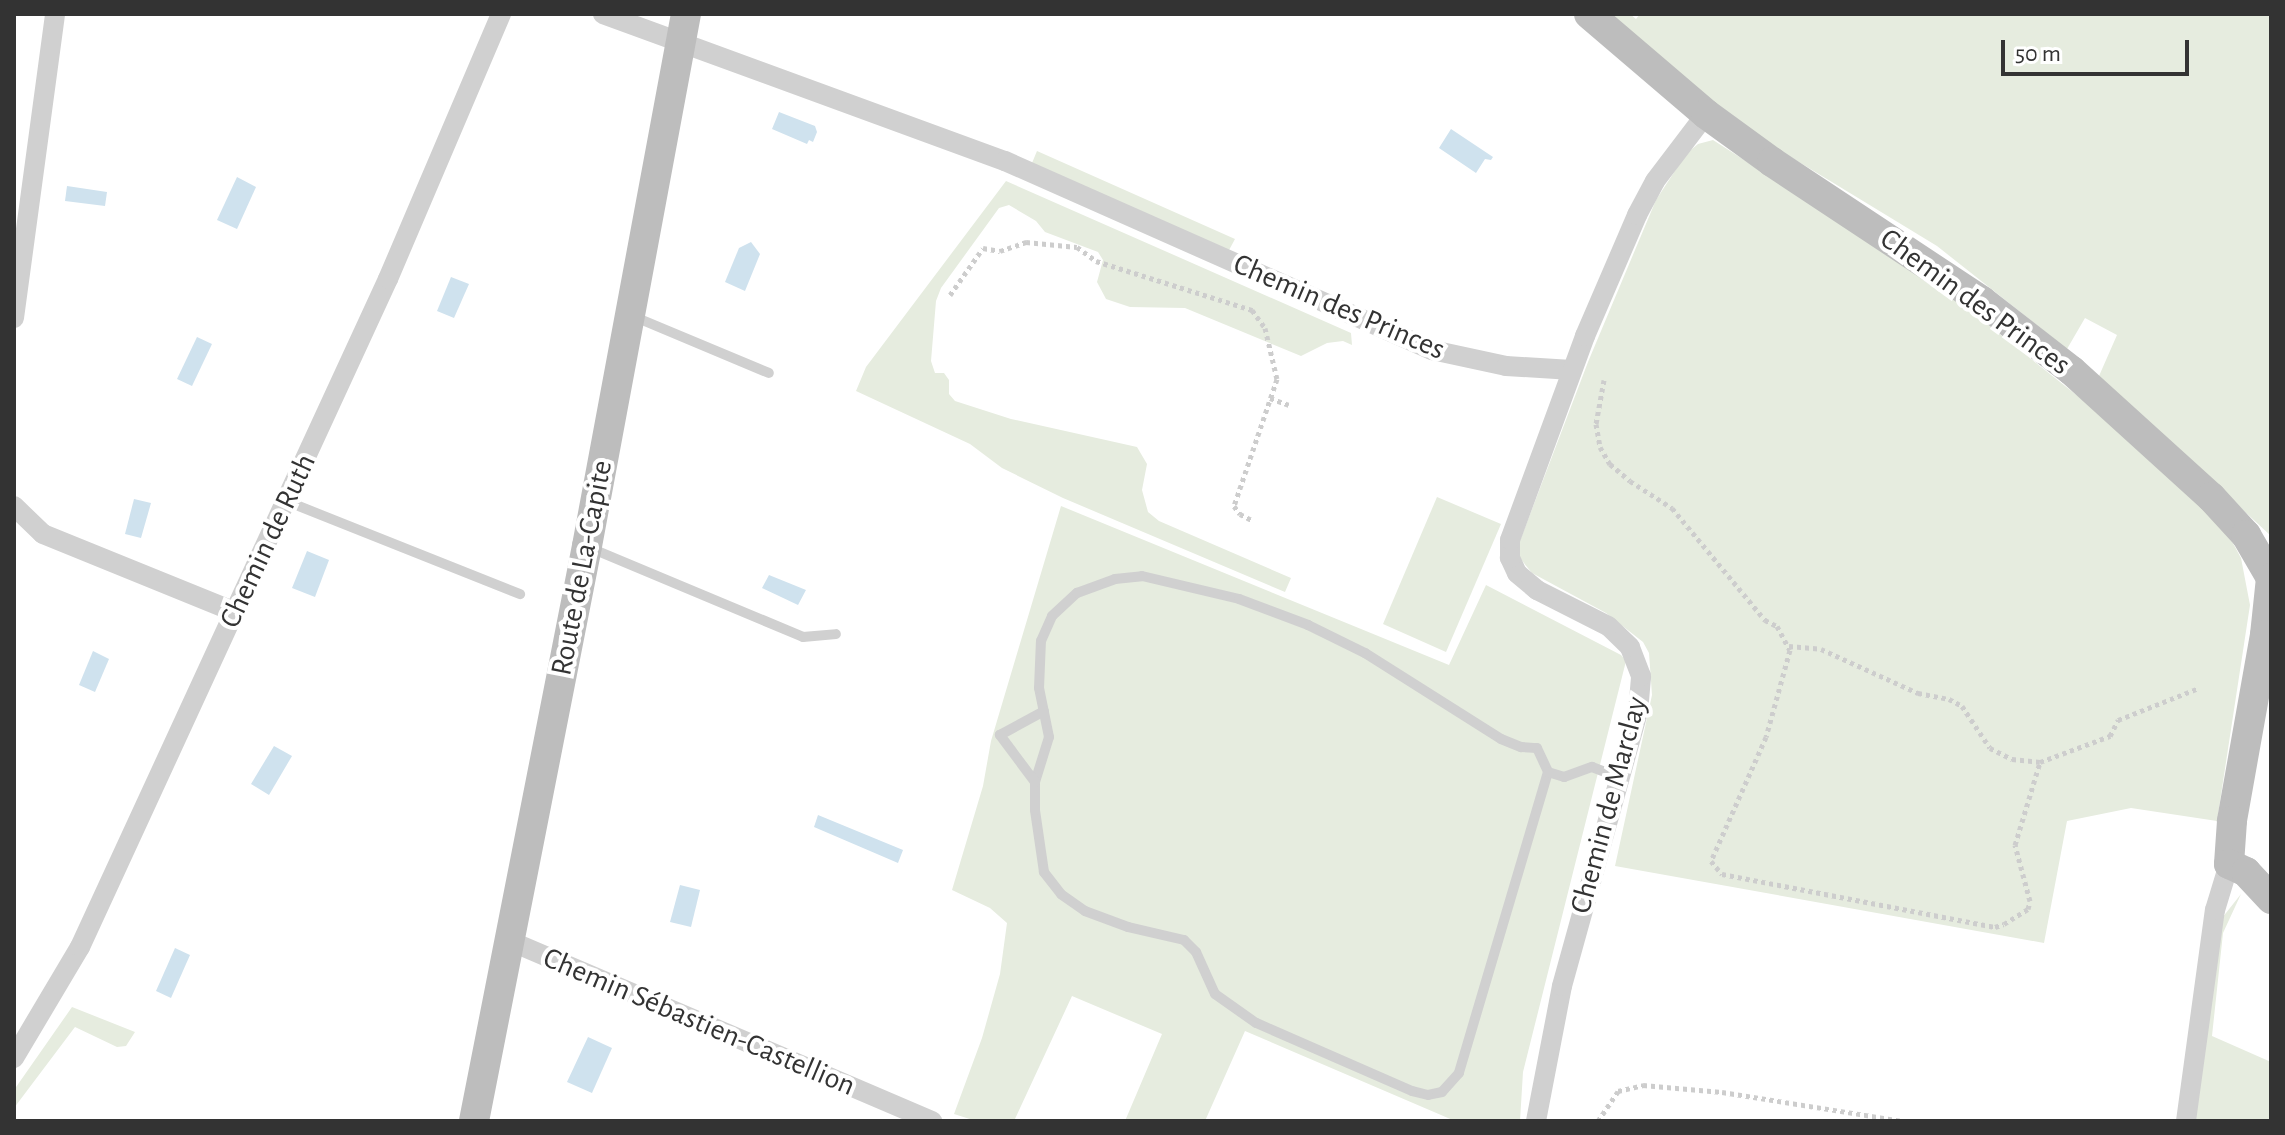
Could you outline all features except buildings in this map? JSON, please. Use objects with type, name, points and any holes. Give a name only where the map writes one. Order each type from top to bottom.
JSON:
[{"type":"street","points":[[14,318],[55,14]]},
{"type":"street","name":"Chemin de Ruth","points":[[14,1058],[80,947],[388,279],[501,14]]},
{"type":"street","name":"Chemin des Princes","points":[[603,14],[683,28],[1005,161],[1432,350],[1506,366],[1572,370]]},
{"type":"street","name":"Chemin des Princes","points":[[1589,14],[1706,114],[1772,162],[1982,301],[2072,371],[2233,519],[2271,578]]},
{"type":"street","name":"Route de La-Capite","points":[[474,1121],[587,546],[683,28]]},
{"type":"street","points":[[1572,370],[1637,215],[1655,181],[1706,114]]},
{"type":"street","name":"Chemin de Marclay","points":[[1536,1121],[1562,986],[1641,691],[1636,657],[1608,626],[1525,581],[1510,558],[1514,524],[1572,370]]},
{"type":"street","points":[[14,506],[43,534],[235,612]]},
{"type":"street","points":[[2186,1121],[2215,910],[2229,864],[2232,821],[2265,635],[2271,578]]},
{"type":"street","points":[[2229,864],[2246,872],[2271,899]]},
{"type":"street","name":"Chemin Sébastien-Castellion","points":[[510,941],[932,1121]]},
{"type":"lane","points":[[629,315],[769,373]]},
{"type":"lane","points":[[286,501],[520,594]]},
{"type":"lane","points":[[587,546],[803,637],[836,634]]},
{"type":"lane","points":[[1142,576],[1239,599],[1332,636],[1501,739],[1521,747],[1537,748],[1548,772],[1459,1073],[1449,1087],[1428,1095],[1256,1023],[1215,994],[1196,952],[1184,940],[1104,920],[1071,903],[1051,882],[1041,862],[1035,782],[1048,745],[1049,730],[1044,711],[1039,656],[1052,616],[1067,600],[1089,587],[1115,579],[1142,576]]},
{"type":"lane","points":[[1035,782],[1000,735],[1044,711]]},
{"type":"lane","points":[[1548,772],[1564,777],[1592,767],[1618,777]]},
{"type":"path","points":[[950,295],[983,248],[1000,251],[1026,242],[1077,247],[1096,261],[1252,310],[1265,328],[1277,379],[1234,506],[1252,520]]},
{"type":"path","points":[[1604,380],[1596,424],[1600,447],[1610,464],[1672,508],[1755,609],[1777,626],[1789,646],[1789,664],[1766,737],[1711,861],[1722,874],[1995,927],[2004,924],[2028,909],[2030,901],[2016,861],[2015,845],[2040,762]]},
{"type":"path","points":[[1270,398],[1289,405]]},
{"type":"path","points":[[1789,646],[1821,649],[1918,693],[1949,699],[1962,706],[1990,748],[2012,759],[2040,762],[2110,736],[2118,720],[2199,688]]},
{"type":"path","points":[[1598,1121],[1618,1091],[1643,1085],[1737,1094],[1904,1121]]},
{"type":"shaded area","points":[[1603,14],[1630,14],[1636,19],[1640,14],[2271,14],[2271,536],[2099,376],[2117,335],[2085,318],[2067,349],[1937,246],[1756,136]]},
{"type":"shaded area","points":[[1713,140],[1933,281],[2084,401],[2206,510],[2228,534],[2241,558],[2250,605],[2217,821],[2131,808],[2067,821],[2044,943],[1615,866],[1652,695],[1649,653],[1643,642],[1606,613],[1532,573],[1519,557],[1518,546],[1588,362],[1656,200],[1686,154],[1698,144]]},
{"type":"shaded area","points":[[1037,151],[1235,239],[1228,252],[1032,163]]},
{"type":"shaded area","points":[[1006,181],[1351,333],[1352,345],[1343,341],[1327,343],[1301,356],[1185,308],[1130,307],[1106,299],[1097,282],[1103,260],[1098,252],[1045,232],[1036,221],[1009,205],[999,208],[941,288],[936,301],[931,361],[935,373],[944,373],[949,380],[949,394],[955,401],[1011,419],[1137,447],[1147,464],[1142,490],[1148,512],[1159,521],[1291,578],[1285,592],[1063,498],[1002,468],[970,444],[856,391],[866,367]]},
{"type":"shaded area","points":[[1437,497],[1501,524],[1446,652],[1383,624]]},
{"type":"shaded area","points":[[1061,506],[1449,665],[1486,585],[1621,655],[1626,661],[1523,1072],[1520,1121],[1455,1121],[1245,1031],[1205,1121],[1125,1121],[1162,1034],[1072,996],[1014,1121],[976,1121],[954,1114],[982,1038],[1000,974],[1007,923],[990,908],[952,890],[983,786],[991,741]]},
{"type":"shaded area","points":[[2241,894],[2223,933],[2212,1036],[2271,1062],[2271,1121],[2194,1121],[2222,918]]},
{"type":"shaded area","points":[[72,1007],[135,1032],[126,1046],[117,1047],[75,1027],[14,1108],[14,1090]]},
{"type":"water","points":[[779,112],[815,126],[817,132],[813,142],[809,140],[807,144],[772,129]]},
{"type":"water","points":[[1451,129],[1493,157],[1491,160],[1485,159],[1476,173],[1439,148]]},
{"type":"water","points":[[237,177],[256,187],[237,229],[217,220]]},
{"type":"water","points":[[67,186],[107,192],[105,206],[65,201]]},
{"type":"water","points":[[751,242],[760,254],[745,291],[725,282],[739,248]]},
{"type":"water","points":[[451,277],[469,284],[454,318],[437,311]]},
{"type":"water","points":[[197,337],[212,344],[192,386],[177,379]]},
{"type":"water","points":[[134,499],[151,503],[141,538],[125,534]]},
{"type":"water","points":[[307,551],[329,560],[315,597],[292,588]]},
{"type":"water","points":[[769,575],[806,590],[798,605],[762,588]]},
{"type":"water","points":[[93,651],[109,659],[95,692],[79,685]]},
{"type":"water","points":[[274,746],[292,756],[269,795],[251,784]]},
{"type":"water","points":[[818,815],[903,850],[898,863],[814,827]]},
{"type":"water","points":[[680,885],[700,890],[691,927],[670,922]]},
{"type":"water","points":[[175,948],[190,955],[171,998],[156,991]]},
{"type":"water","points":[[588,1037],[612,1048],[592,1093],[567,1082]]}]
